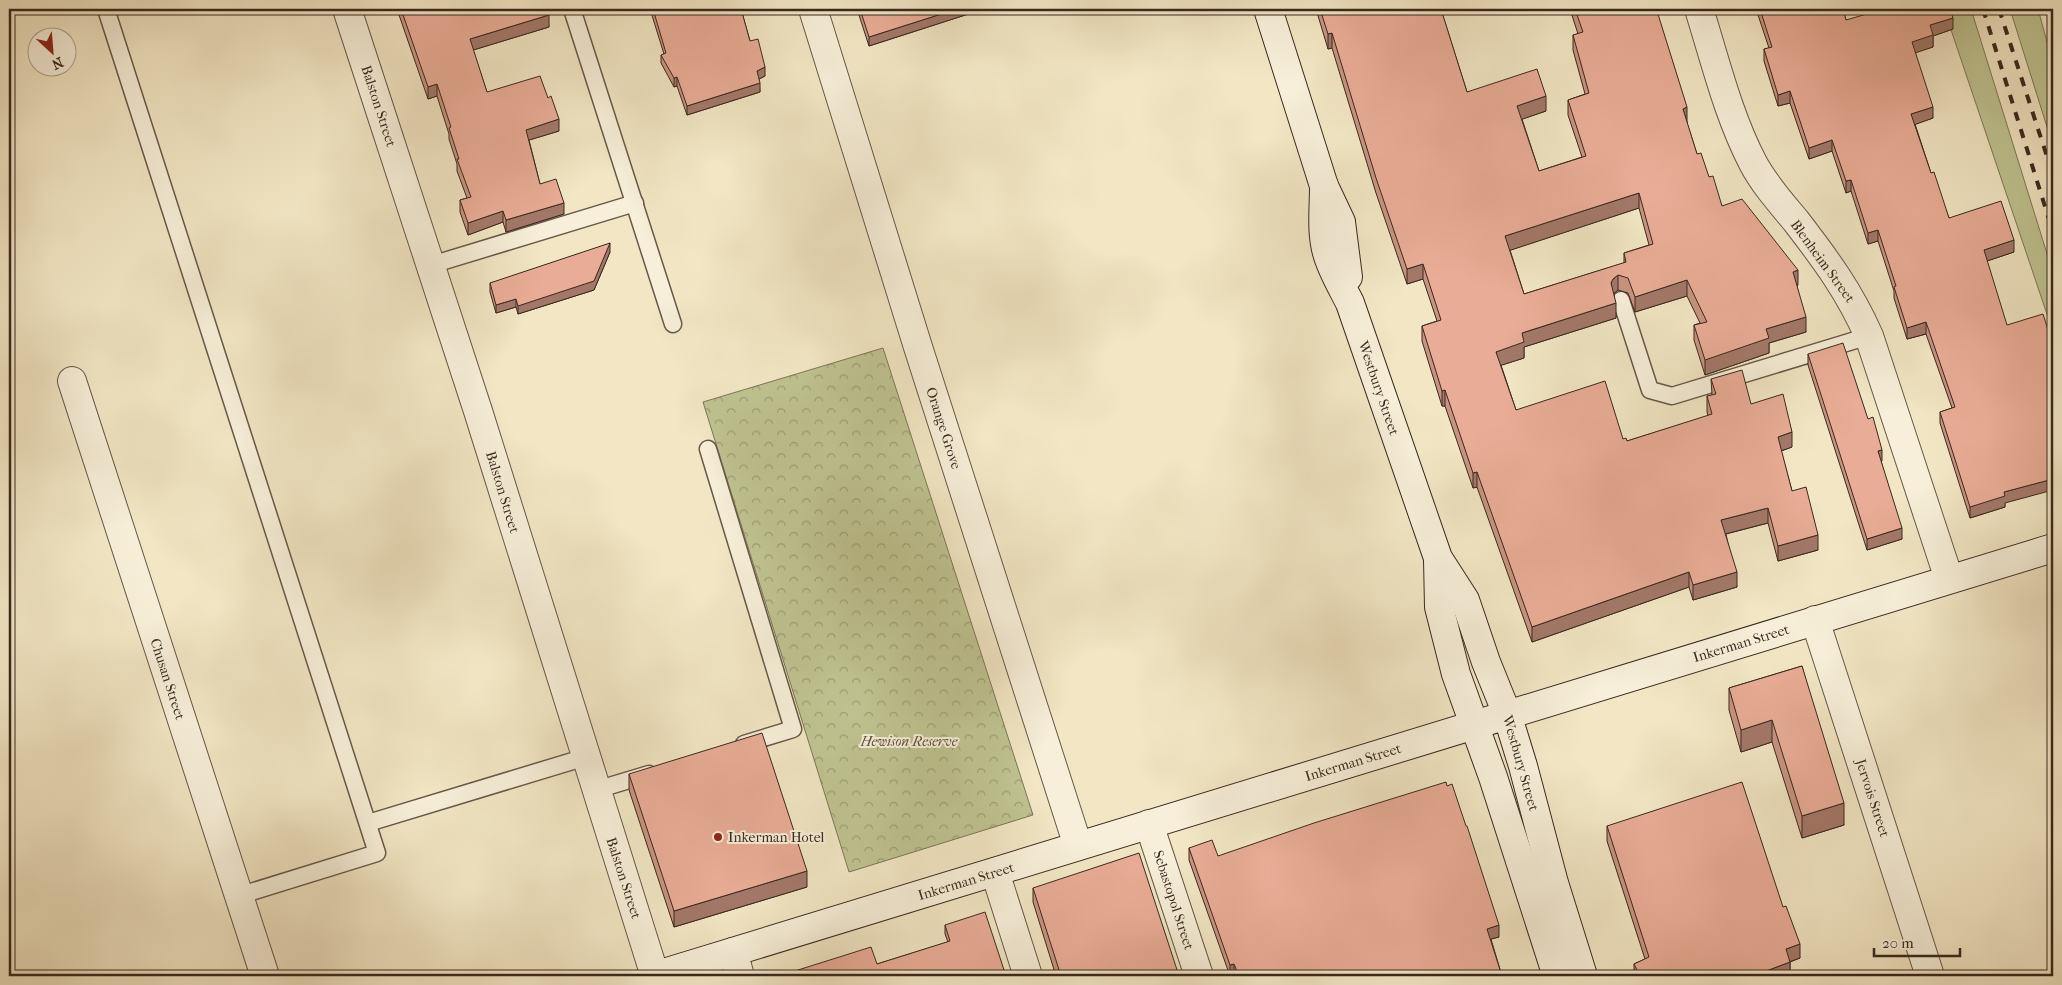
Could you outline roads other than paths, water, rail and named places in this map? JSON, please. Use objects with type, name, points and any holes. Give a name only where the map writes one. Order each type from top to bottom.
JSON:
[{"type":"street","name":"Balston Street","points":[[347,9],[431,265],[654,976]]},
{"type":"street","name":"Orange Grove","points":[[813,9],[921,356],[1078,846]]},
{"type":"street","name":"Westbury Street","points":[[1268,9],[1324,186],[1341,222],[1350,303],[1438,558],[1465,600],[1486,662],[1507,714],[1523,766],[1554,884],[1584,976]]},
{"type":"street","name":"Blenheim Street","points":[[1698,9],[1728,102],[1753,163],[1766,184],[1847,290],[1869,336],[1949,579]]},
{"type":"street","name":"Chusan Street","points":[[72,381],[265,976]]},
{"type":"street","name":"Inkerman Street","points":[[654,976],[736,964],[995,872],[1949,579],[2053,550]]},
{"type":"street","name":"Westbury Street","points":[[1438,558],[1439,607],[1456,674],[1493,778],[1557,976]]},
{"type":"street","name":"Jervois Street","points":[[1815,620],[1930,976]]},
{"type":"street","name":"Sebastopol Street","points":[[1149,824],[1199,976]]},
{"type":"street","points":[[995,872],[1028,976]]},
{"type":"lane","points":[[106,9],[377,853],[238,896]]},
{"type":"lane","points":[[572,9],[674,324]]},
{"type":"lane","points":[[431,265],[635,203]]},
{"type":"lane","points":[[1621,300],[1650,390],[1672,396],[1869,336]]},
{"type":"lane","points":[[708,449],[793,729],[727,750]]},
{"type":"lane","points":[[368,823],[586,756]]},
{"type":"lane","points":[[596,790],[661,770]]},
{"type":"railway","points":[[1983,9],[2053,232]]},
{"type":"railway","points":[[1999,9],[2053,175]]},
{"type":"place","name":"Inkerman Hotel","points":[[718,837]]},
{"type":"park label","name":"Hewison Reserve","points":[[909,741]]}]
